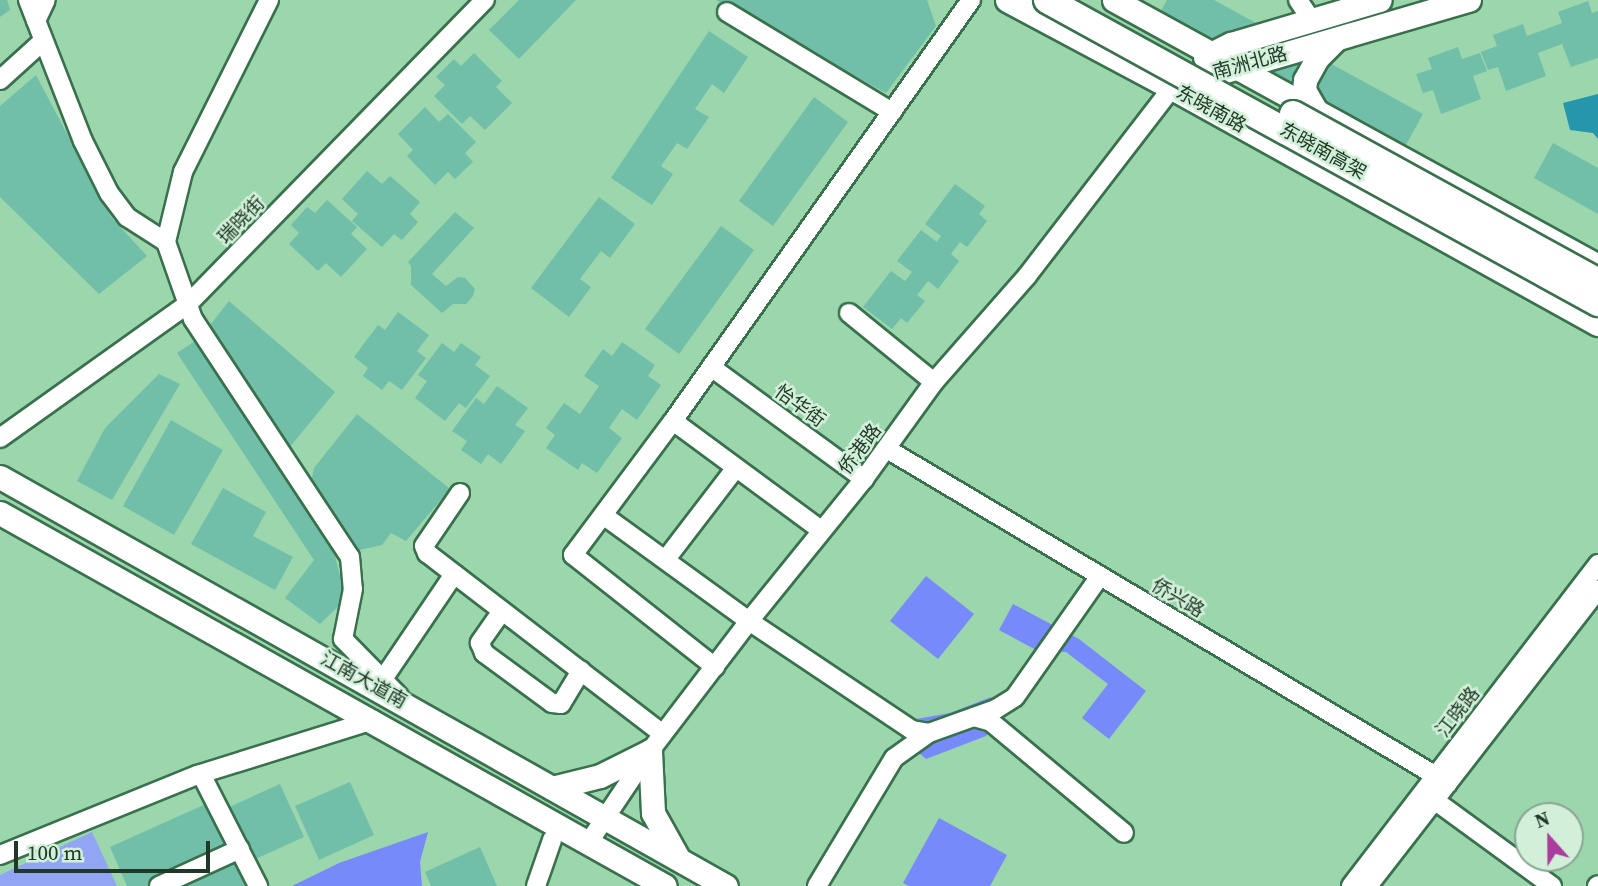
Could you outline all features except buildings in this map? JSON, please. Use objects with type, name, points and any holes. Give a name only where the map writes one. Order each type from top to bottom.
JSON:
[{"type":"highway","name":"东晓南高架","points":[[1047,0],[1598,303]]},
{"type":"highway","name":"东晓南高架","points":[[1083,0],[1598,282]]},
{"type":"main road","name":"东晓南路","points":[[1007,0],[1172,88],[1598,324]]},
{"type":"main road","points":[[1114,0],[1598,266]]},
{"type":"main road","name":"南洲北路","points":[[1172,88],[1210,51],[1284,26],[1304,9],[1380,0]]},
{"type":"main road","name":"南洲北路","points":[[1172,88],[1237,66],[1468,0]]},
{"type":"main road","points":[[1315,109],[1304,90],[1305,80],[1318,57],[1338,38]]},
{"type":"main road","points":[[1314,166],[1325,137],[1341,124]]},
{"type":"main road","name":"江南大道南","points":[[0,477],[726,886]]},
{"type":"main road","name":"江南大道南","points":[[0,513],[374,720],[666,886]]},
{"type":"main road","points":[[552,788],[600,776],[657,742]]},
{"type":"main road","points":[[657,742],[653,813],[680,860]]},
{"type":"street","points":[[28,0],[83,141],[109,193],[127,217],[166,242]]},
{"type":"street","points":[[36,21],[46,0]]},
{"type":"street","points":[[269,0],[183,172],[166,242],[193,319],[350,557],[353,589],[344,639],[406,704]]},
{"type":"street","name":"瑞晓街","points":[[0,438],[188,304],[485,0]]},
{"type":"street","points":[[715,667],[573,555],[673,421],[971,0]]},
{"type":"street","points":[[727,12],[892,112]]},
{"type":"street","points":[[1284,26],[1294,51]]},
{"type":"street","points":[[0,80],[43,41]]},
{"type":"street","name":"侨港路","points":[[589,842],[657,742],[749,621],[864,479],[934,382],[1027,275],[1172,88]]},
{"type":"street","points":[[849,313],[934,382]]},
{"type":"street","name":"怡华街","points":[[711,367],[864,479]]},
{"type":"street","points":[[673,421],[822,531]]},
{"type":"street","name":"侨兴路","points":[[887,449],[1441,779]]},
{"type":"street","points":[[666,559],[735,469]]},
{"type":"street","points":[[460,493],[424,546],[427,553],[581,671],[657,742]]},
{"type":"street","points":[[603,515],[749,621],[912,730],[929,733]]},
{"type":"street","name":"江晓路","points":[[1351,886],[1428,796],[1598,564]]},
{"type":"street","points":[[383,679],[454,573]]},
{"type":"street","points":[[817,886],[894,758],[929,733],[996,709],[1015,696],[1100,576]]},
{"type":"street","name":"江晓路","points":[[1441,779],[1598,590]]},
{"type":"street","points":[[502,611],[480,643],[484,653],[552,704],[561,704],[581,671]]},
{"type":"street","points":[[974,717],[991,722],[1124,833]]},
{"type":"street","points":[[0,855],[201,774],[374,720]]},
{"type":"street","points":[[201,774],[258,886]]},
{"type":"street","points":[[1428,796],[1552,886]]},
{"type":"street","name":"江晓路","points":[[1368,886],[1428,796]]},
{"type":"street","points":[[536,886],[552,840]]},
{"type":"street","points":[[159,886],[240,849]]},
{"type":"shaded area","points":[[1598,94],[1598,139],[1593,133],[1570,130],[1563,103]]},
{"type":"shaded area","points":[[926,576],[974,614],[938,659],[890,621]]},
{"type":"shaded area","points":[[1013,604],[1079,639],[1146,691],[1109,739],[1082,718],[1108,684],[1066,652],[1038,651],[999,630]]},
{"type":"shaded area","points":[[991,697],[1000,716],[986,736],[926,759],[901,738],[916,719],[950,713]]},
{"type":"shaded area","points":[[939,818],[1007,855],[990,886],[909,886],[903,883]]},
{"type":"shaded area","points":[[92,832],[117,886],[0,886],[0,875]]},
{"type":"shaded area","points":[[428,832],[420,862],[422,886],[292,886],[339,863]]}]
